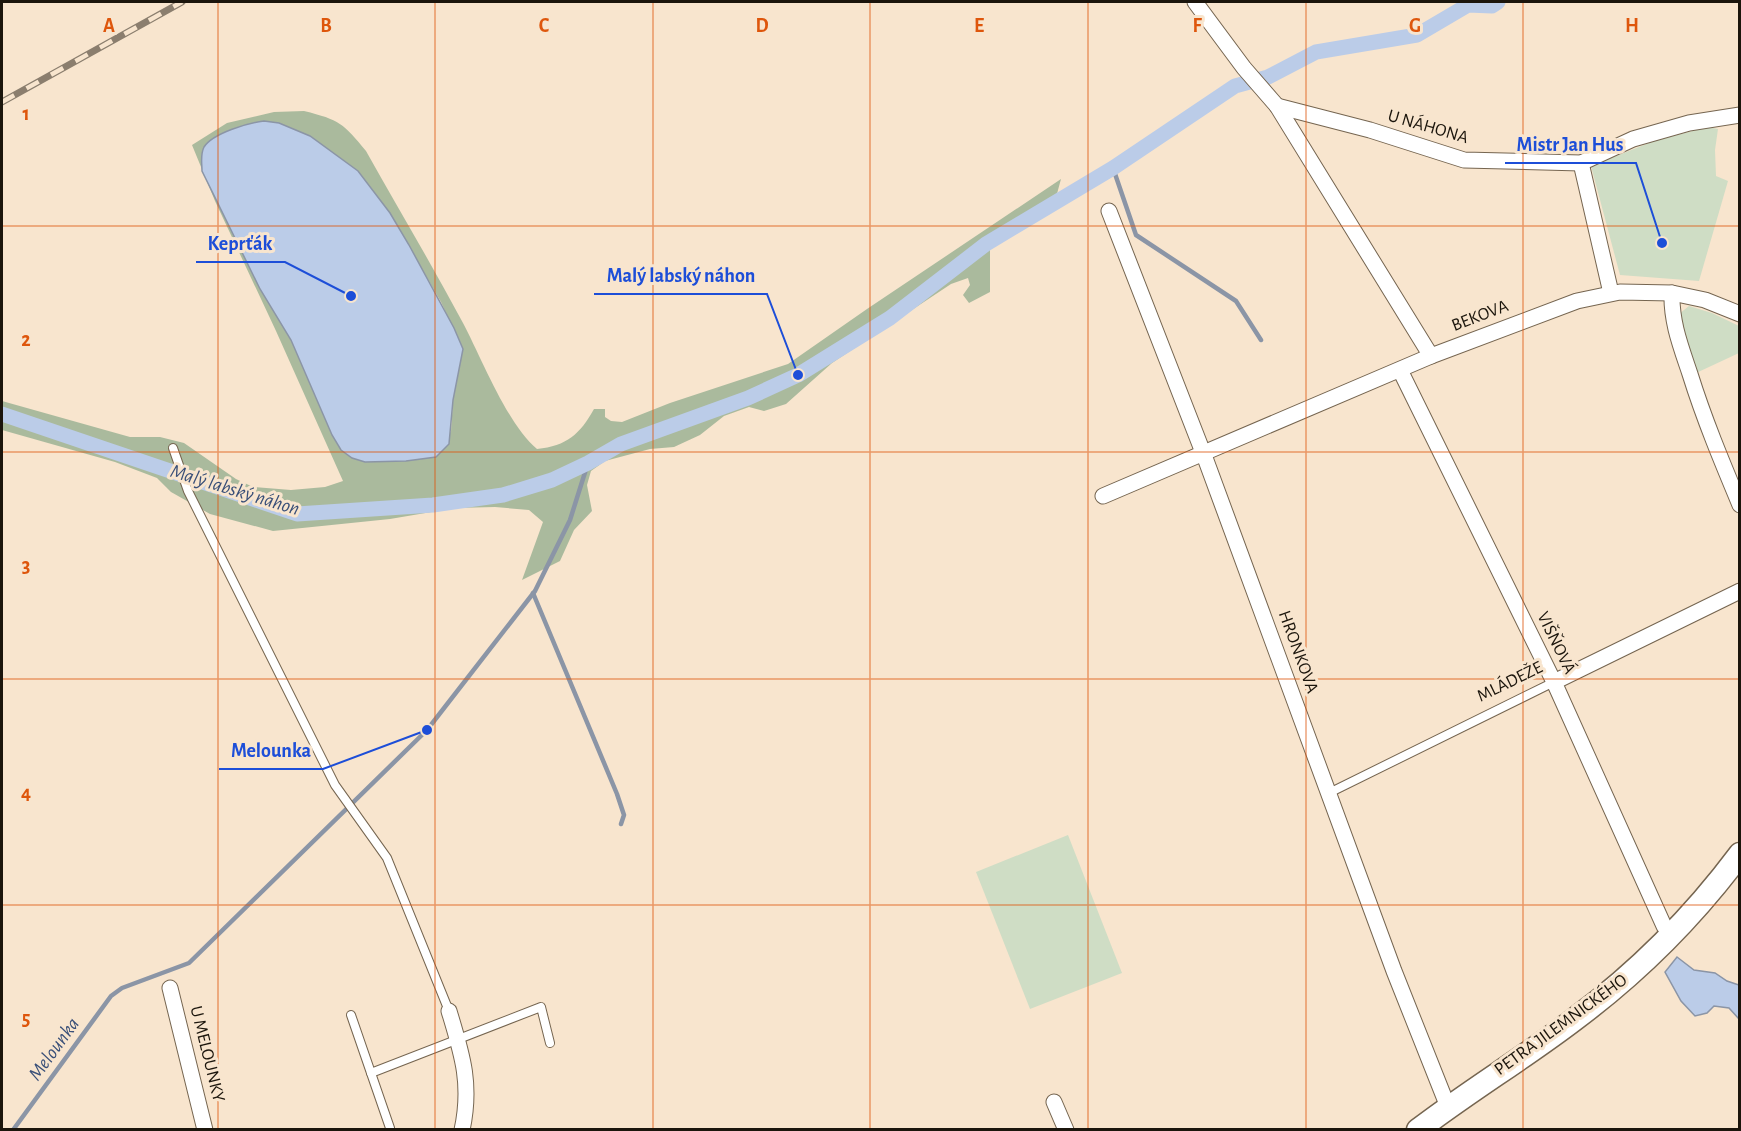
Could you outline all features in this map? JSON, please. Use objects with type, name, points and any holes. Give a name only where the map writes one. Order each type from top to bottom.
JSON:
[{"type":"street","points":[[1196,2],[1244,68],[1277,106],[1431,356]]},
{"type":"street","name":"U NÁHONA","points":[[1277,106],[1370,130],[1464,160],[1581,163]]},
{"type":"street","points":[[1611,293],[1581,163],[1634,139],[1689,123],[1740,115]]},
{"type":"street","name":"HRONKOVA","points":[[1109,211],[1204,455],[1394,971],[1448,1107]]},
{"type":"street","name":"BEKOVA","points":[[1103,496],[1204,455],[1431,356],[1555,308],[1611,293],[1672,293],[1705,300],[1740,314]]},
{"type":"street","points":[[1672,293],[1672,314],[1678,340],[1713,440],[1740,505]]},
{"type":"street","name":"VIŠŇOVÁ","points":[[1400,370],[1554,682],[1664,926],[1672,935]]},
{"type":"street","name":"MLÁDEŽE","points":[[1554,682],[1740,591]]},
{"type":"street","name":"PETRA JILEMNICKÉHO","points":[[1418,1130],[1574,1020],[1642,964],[1672,935],[1720,881],[1740,854]]},
{"type":"street","name":"U MELOUNKY","points":[[170,988],[206,1130]]},
{"type":"street","points":[[449,1011],[468,1095],[462,1130]]},
{"type":"street","points":[[1054,1102],[1066,1130]]},
{"type":"lane","points":[[173,448],[188,491],[342,796],[387,858],[449,1011]]},
{"type":"lane","name":"MLÁDEŽE","points":[[1329,793],[1554,682]]},
{"type":"lane","points":[[371,1073],[541,1007],[550,1043]]},
{"type":"lane","points":[[351,1015],[390,1128]]},
{"type":"green space","points":[[304,111],[326,117],[346,128],[366,151],[463,323],[505,408],[515,424],[537,449],[565,442],[578,432],[594,409],[605,409],[605,417],[611,421],[622,422],[670,403],[788,364],[1061,179],[1052,212],[990,249],[990,292],[969,303],[963,295],[970,285],[968,278],[951,284],[832,363],[786,404],[764,411],[749,407],[724,416],[700,435],[674,447],[650,449],[605,461],[591,471],[587,485],[592,511],[574,530],[560,561],[522,580],[543,522],[529,510],[495,507],[455,508],[390,519],[273,531],[210,514],[171,492],[157,478],[115,462],[2,430],[2,401],[130,437],[160,437],[184,443],[236,479],[253,487],[291,490],[325,487],[343,481],[215,201],[192,145],[227,123],[274,112]],"holes":[[[310,136],[358,171],[390,213],[441,302],[463,349],[453,400],[451,431],[436,457],[406,461],[365,462],[341,450],[332,435],[291,340],[260,289],[203,171]]]},
{"type":"green space","points":[[1708,127],[1718,129],[1715,150],[1716,176],[1728,181],[1699,281],[1620,275],[1591,166],[1654,141]]},
{"type":"green space","points":[[1689,306],[1712,313],[1739,326],[1739,353],[1694,374],[1679,314]]},
{"type":"green space","points":[[1068,835],[1122,973],[1030,1009],[976,872]]},
{"type":"water","points":[[264,121],[279,123],[310,136],[358,171],[390,213],[454,328],[463,349],[453,400],[449,444],[436,457],[406,461],[365,462],[352,458],[341,450],[332,435],[291,340],[260,289],[202,171],[201,159],[204,147],[215,137],[249,124]]},
{"type":"water","points":[[1677,957],[1694,970],[1715,973],[1739,985],[1739,1019],[1729,1008],[1714,1006],[1707,1013],[1695,1016],[1681,1001],[1665,972]]},
{"type":"waterway","name":"Malý labský náhon","points":[[2,414],[297,514],[433,505],[503,495],[552,480],[621,444],[748,398],[798,375],[890,318],[986,244],[1113,168],[1235,86],[1268,77],[1316,52],[1417,35],[1468,5],[1492,6],[1498,2]]},
{"type":"waterway","points":[[1113,168],[1136,235],[1236,301],[1261,340]]},
{"type":"waterway","name":"Melounka","points":[[13,1130],[111,996],[122,988],[189,963],[427,730],[535,591],[570,520],[588,463]]},
{"type":"waterway","points":[[533,593],[617,794],[624,815],[621,824]]},
{"type":"railway","points":[[2,102],[182,2]]},
{"type":"place","name":"Mistr Jan Hus","points":[[1662,243]]},
{"type":"place","name":"Keprťák","points":[[351,296]]},
{"type":"place","name":"Malý labský náhon","points":[[798,375]]},
{"type":"place","name":"Melounka","points":[[427,730]]}]
